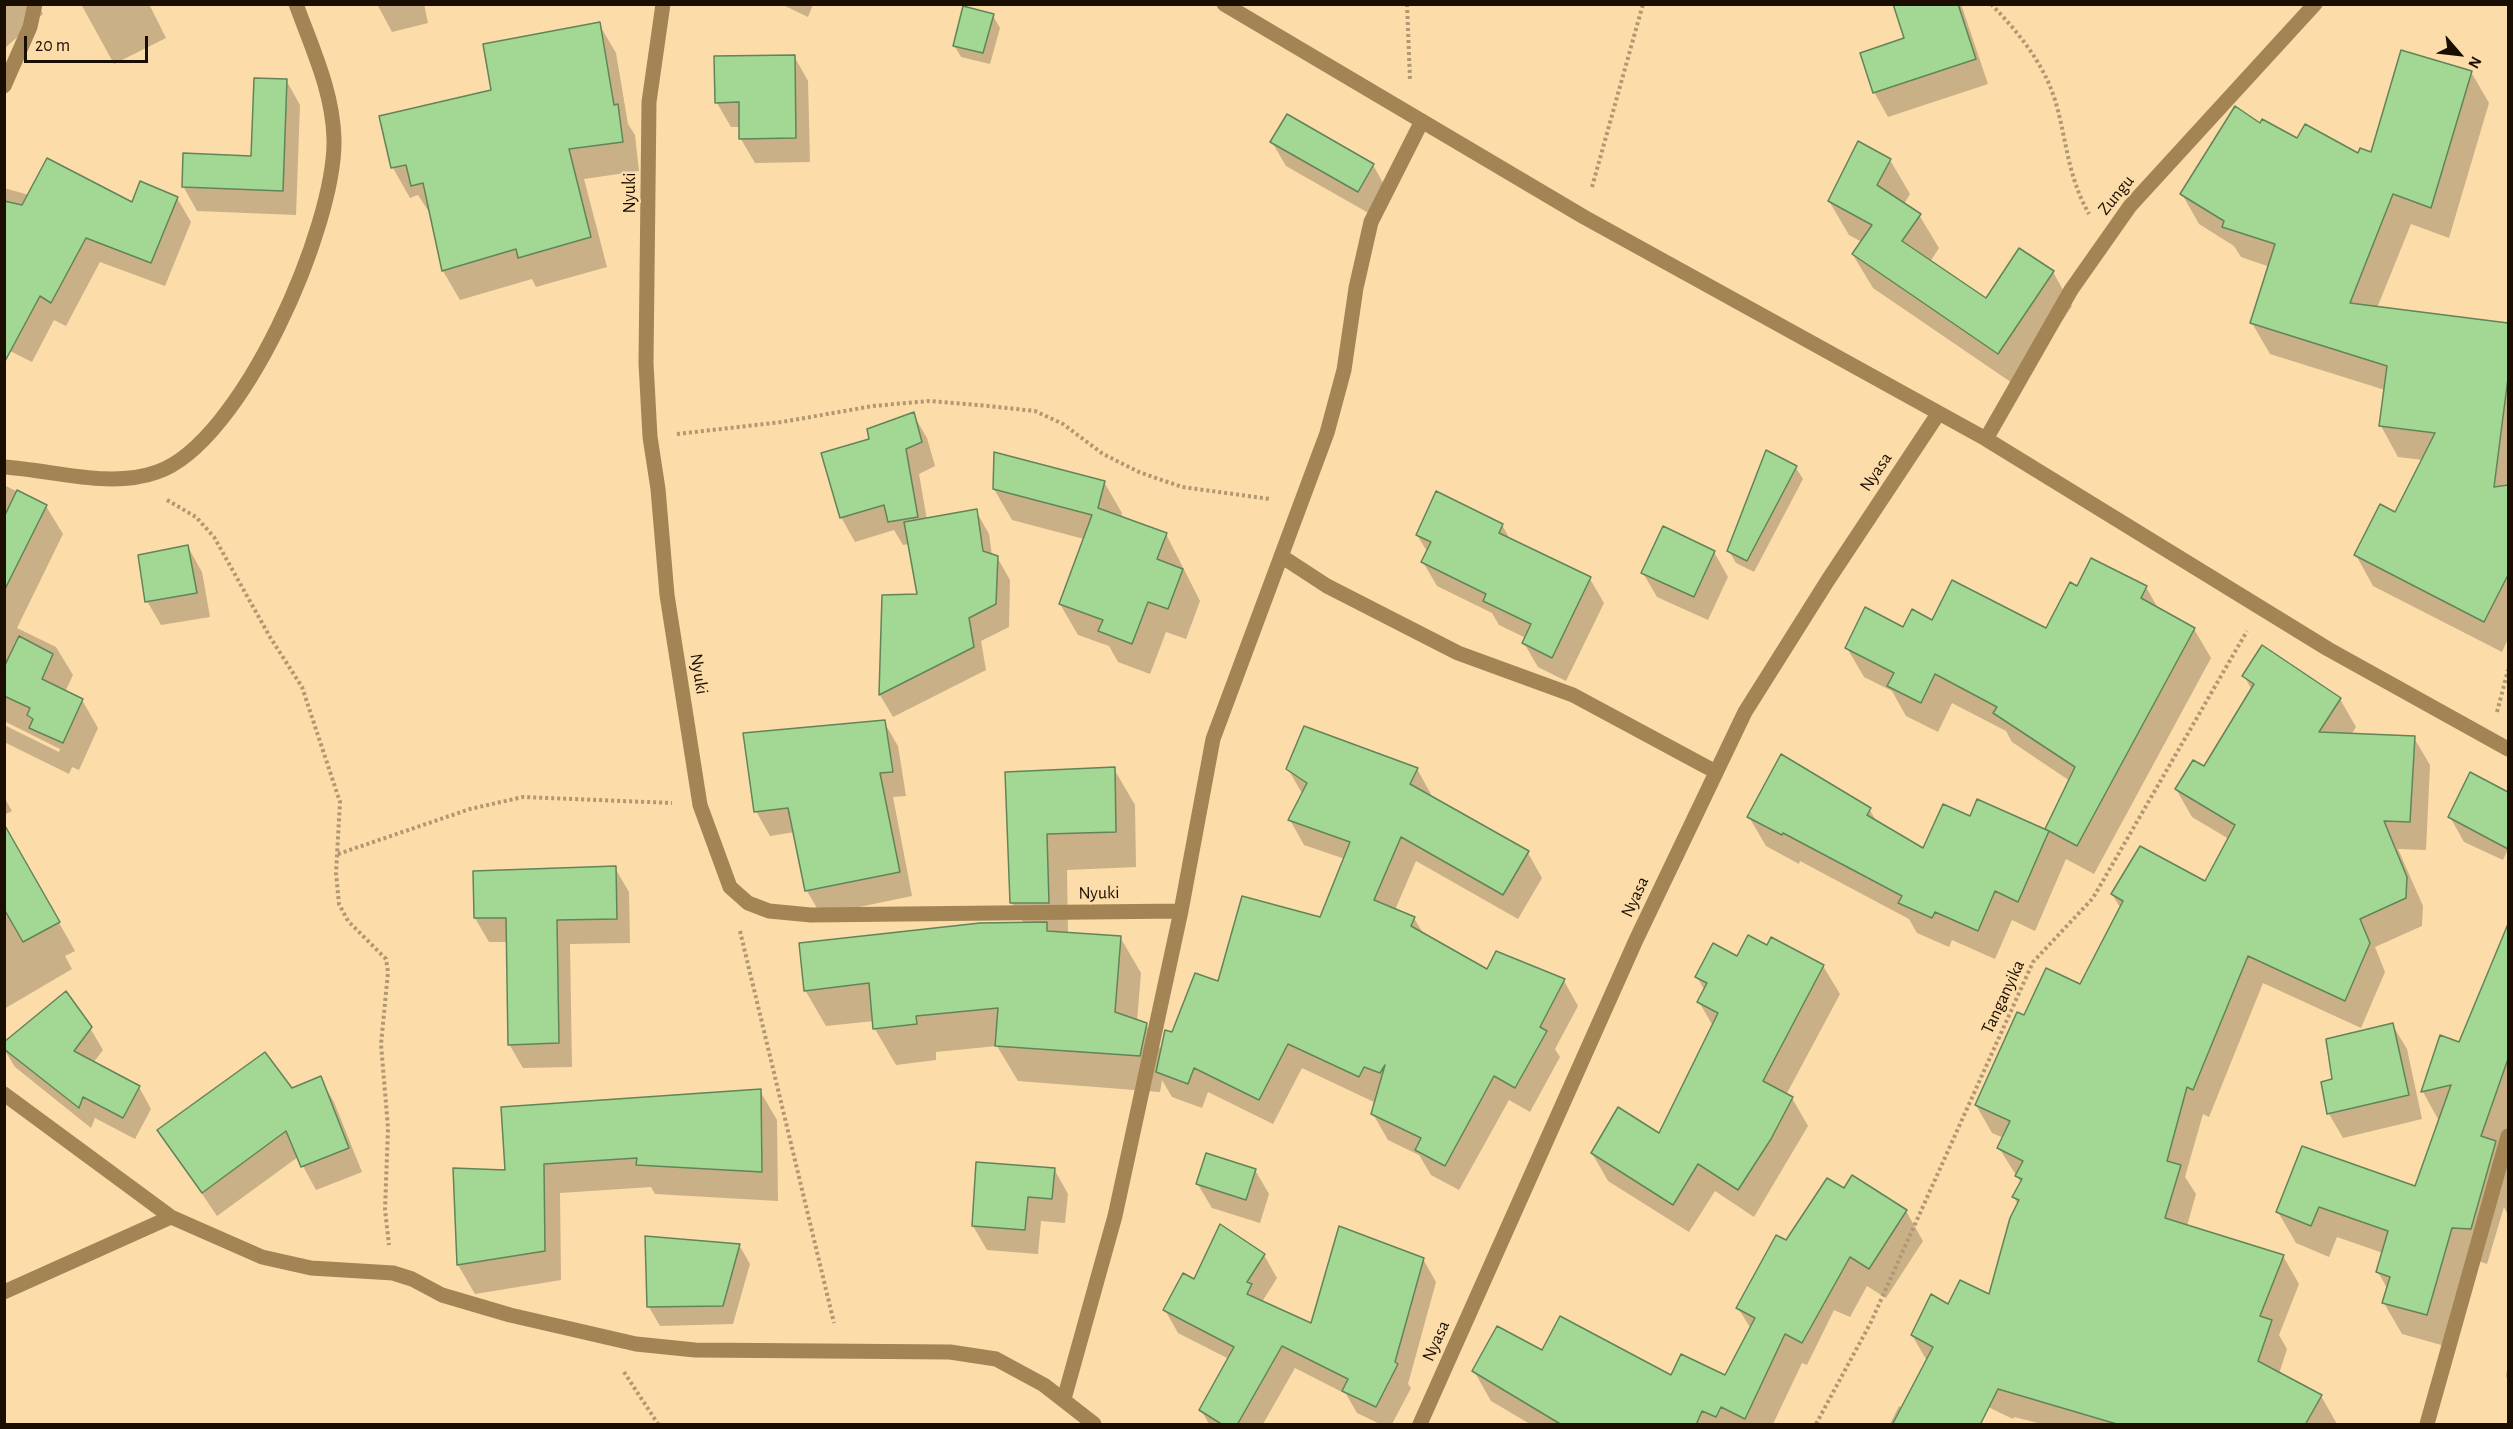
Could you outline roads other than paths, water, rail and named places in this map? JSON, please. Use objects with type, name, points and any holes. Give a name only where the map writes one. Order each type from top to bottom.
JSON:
[{"type":"street","points":[[4,86],[30,27],[35,4]]},
{"type":"street","points":[[4,467],[112,479],[135,478],[159,472],[188,457],[231,410],[271,340],[303,271],[332,179],[334,138],[325,83],[296,4]]},
{"type":"street","name":"Nyuki","points":[[663,4],[650,102],[646,363],[650,437],[658,489],[667,595],[700,805],[730,887],[748,903],[769,911],[811,915],[1181,911]]},
{"type":"street","points":[[1224,4],[1584,217],[1986,439],[2328,649],[2508,749]]},
{"type":"street","name":"Zungu","points":[[1986,439],[2071,290],[2130,206],[2315,4]]},
{"type":"street","points":[[1064,1399],[1115,1216],[1181,911],[1214,740],[1327,433],[1344,370],[1356,288],[1371,222],[1416,117]]},
{"type":"street","name":"Nyasa","points":[[1420,1425],[1636,940],[1751,703],[1828,580],[1938,414]]},
{"type":"street","points":[[1281,556],[1327,586],[1458,653],[1573,694],[1716,772]]},
{"type":"street","points":[[4,1094],[171,1217],[262,1257],[311,1268],[393,1273],[412,1279],[442,1295],[636,1344],[695,1350],[950,1352],[996,1359],[1064,1399],[1094,1425]]},
{"type":"street","points":[[2427,1425],[2508,1136]]},
{"type":"street","points":[[4,1292],[171,1217]]}]
